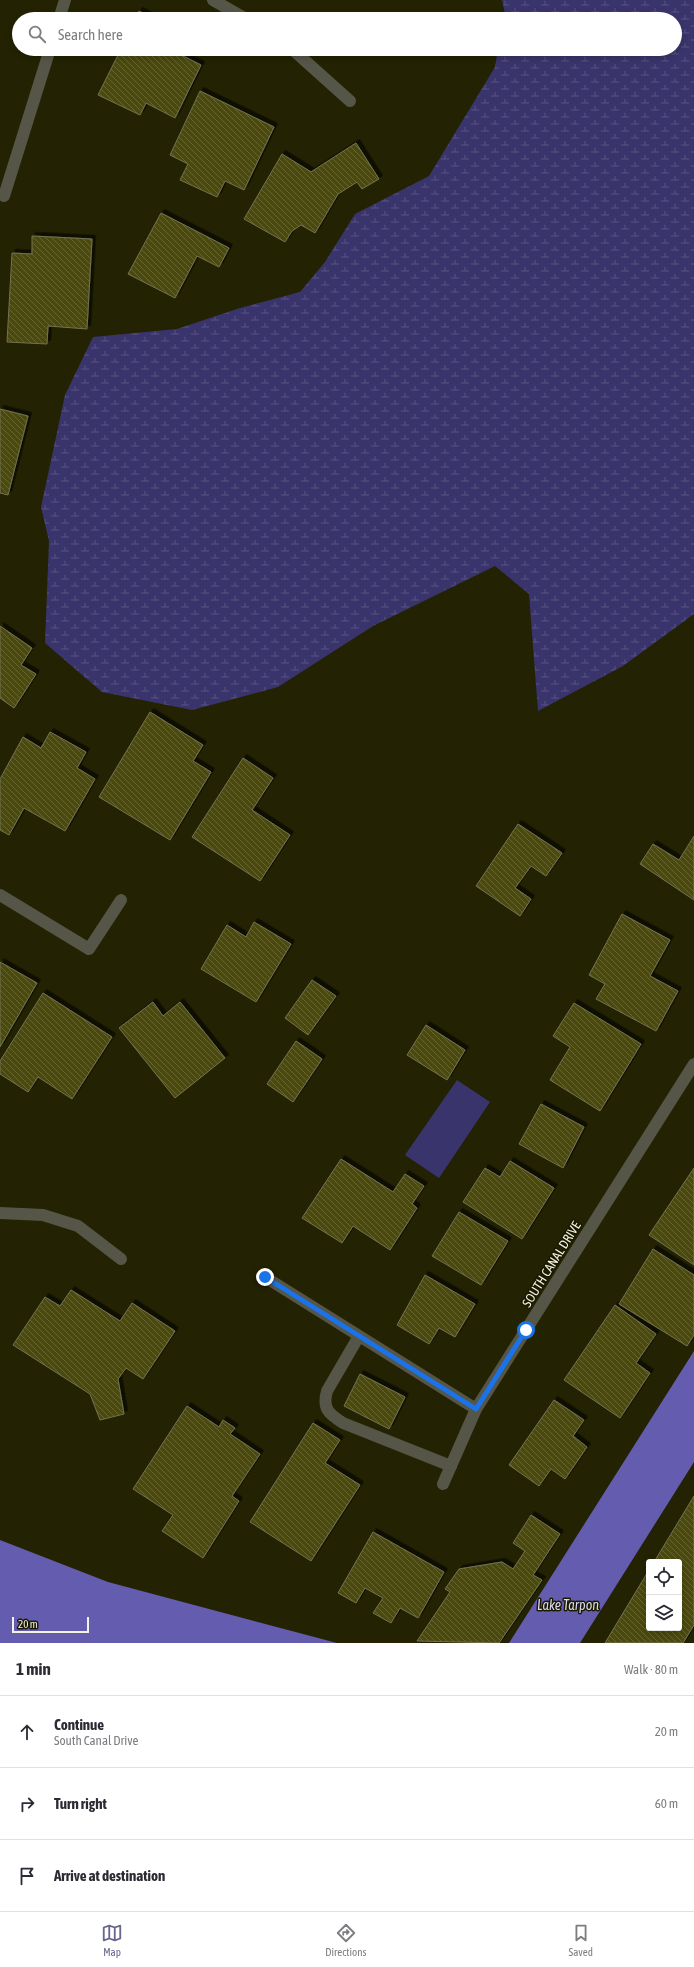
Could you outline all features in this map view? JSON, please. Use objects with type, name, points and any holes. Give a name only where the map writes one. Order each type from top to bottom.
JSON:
[{"type":"street","points":[[61,12],[65,0]]},
{"type":"street","points":[[213,0],[234,12]]},
{"type":"street","points":[[4,196],[48,56]]},
{"type":"street","points":[[300,56],[350,101]]},
{"type":"street","points":[[0,895],[89,949],[121,900]]},
{"type":"street","name":"SOUTH CANAL DRIVE","points":[[443,1484],[476,1409],[694,1064]]},
{"type":"street","points":[[0,1213],[42,1215],[78,1226],[120,1260]]},
{"type":"street","points":[[265,1277],[476,1409]]},
{"type":"street","points":[[359,1336],[327,1391],[325,1400],[330,1415],[343,1423],[451,1466]]},
{"type":"green space","points":[[502,0],[694,0],[694,614],[623,666],[538,711],[529,594],[495,566],[373,626],[278,687],[192,710],[102,692],[45,643],[49,541],[41,507],[65,395],[93,337],[177,329],[240,308],[300,292],[325,262],[355,214],[429,176],[495,67],[497,56],[682,56],[682,12],[505,12]]},
{"type":"green space","points":[[457,1080],[490,1102],[439,1178],[405,1155]]},
{"type":"water","name":"Lake Tarpon","points":[[694,1351],[694,1462],[580,1643],[509,1643]]},
{"type":"water","points":[[0,1540],[108,1582],[337,1643],[0,1643]]},
{"type":"building","points":[[118,56],[183,56],[201,65],[175,118],[146,103],[140,115],[98,95]]},
{"type":"building","points":[[200,91],[274,127],[244,190],[225,181],[217,197],[180,180],[188,164],[170,155]]},
{"type":"building","points":[[356,143],[379,179],[362,189],[357,182],[338,194],[315,233],[301,225],[292,231],[285,242],[244,219],[282,154],[311,172]]},
{"type":"building","points":[[161,213],[229,248],[219,267],[197,256],[175,298],[128,274]]},
{"type":"building","points":[[32,236],[92,239],[87,329],[48,326],[47,344],[7,342],[12,253],[32,254]]},
{"type":"building","points":[[0,409],[28,416],[8,495],[0,493]]},
{"type":"building","points":[[0,626],[32,648],[21,665],[36,674],[14,708],[0,698]]},
{"type":"building","points":[[150,712],[203,745],[193,761],[211,772],[170,840],[99,797]]},
{"type":"building","points":[[50,732],[86,752],[77,768],[95,779],[65,831],[24,808],[9,835],[0,830],[0,779],[23,737],[41,748]]},
{"type":"building","points":[[243,758],[273,778],[252,810],[290,835],[260,881],[192,837]]},
{"type":"building","points":[[518,824],[562,853],[546,876],[531,866],[515,888],[531,899],[520,916],[476,886]]},
{"type":"building","points":[[694,836],[694,900],[640,864],[653,844],[679,860]]},
{"type":"building","points":[[622,914],[670,940],[650,976],[678,991],[656,1031],[596,999],[605,984],[589,975]]},
{"type":"building","points":[[254,922],[291,944],[256,1002],[201,969],[227,925],[246,937]]},
{"type":"building","points":[[0,962],[37,983],[0,1047]]},
{"type":"building","points":[[312,980],[336,996],[308,1035],[285,1018]]},
{"type":"building","points":[[43,993],[112,1037],[72,1099],[38,1077],[28,1092],[0,1074],[0,1061]]},
{"type":"building","points":[[153,1002],[163,1016],[180,1002],[225,1058],[175,1098],[119,1028]]},
{"type":"building","points":[[574,1003],[641,1044],[600,1111],[550,1080],[570,1047],[553,1036]]},
{"type":"building","points":[[426,1025],[465,1050],[447,1080],[407,1055]]},
{"type":"building","points":[[296,1041],[322,1059],[293,1102],[267,1084]]},
{"type":"building","points":[[541,1104],[584,1127],[563,1168],[519,1144]]},
{"type":"building","points":[[341,1159],[393,1192],[405,1174],[424,1186],[412,1204],[417,1208],[390,1250],[353,1226],[342,1243],[302,1218]]},
{"type":"building","points":[[510,1161],[554,1188],[522,1239],[463,1202],[485,1168],[500,1177]]},
{"type":"building","points":[[694,1168],[694,1265],[649,1235]]},
{"type":"building","points":[[459,1212],[508,1241],[481,1285],[432,1256]]},
{"type":"building","points":[[653,1249],[694,1275],[694,1335],[687,1346],[619,1304]]},
{"type":"building","points":[[425,1275],[475,1304],[455,1337],[439,1328],[429,1344],[397,1325]]},
{"type":"building","points":[[71,1290],[120,1321],[132,1303],[175,1331],[143,1379],[126,1368],[118,1379],[124,1414],[100,1420],[90,1394],[13,1345],[45,1297],[60,1306]]},
{"type":"building","points":[[615,1305],[656,1334],[636,1363],[650,1373],[620,1418],[564,1380]]},
{"type":"building","points":[[360,1374],[405,1397],[389,1429],[344,1406]]},
{"type":"building","points":[[554,1400],[584,1420],[573,1436],[587,1447],[565,1479],[551,1469],[539,1486],[509,1465]]},
{"type":"building","points":[[187,1406],[219,1427],[223,1420],[235,1428],[230,1434],[260,1454],[232,1496],[239,1501],[203,1558],[162,1531],[173,1515],[133,1489]]},
{"type":"building","points":[[313,1423],[340,1440],[325,1463],[360,1485],[311,1561],[250,1522]]},
{"type":"building","points":[[694,1496],[694,1625],[683,1643],[605,1643],[646,1575],[646,1631],[682,1631],[682,1559],[656,1559]]},
{"type":"building","points":[[531,1515],[560,1534],[533,1575],[542,1580],[499,1643],[417,1641],[450,1592],[445,1589],[459,1569],[502,1562],[513,1569],[525,1551],[513,1543]]},
{"type":"building","points":[[373,1532],[444,1572],[418,1618],[400,1608],[391,1623],[373,1613],[383,1598],[365,1588],[356,1603],[338,1593]]},
{"type":"route","points":[[265,1277],[476,1409],[526,1330]]}]
